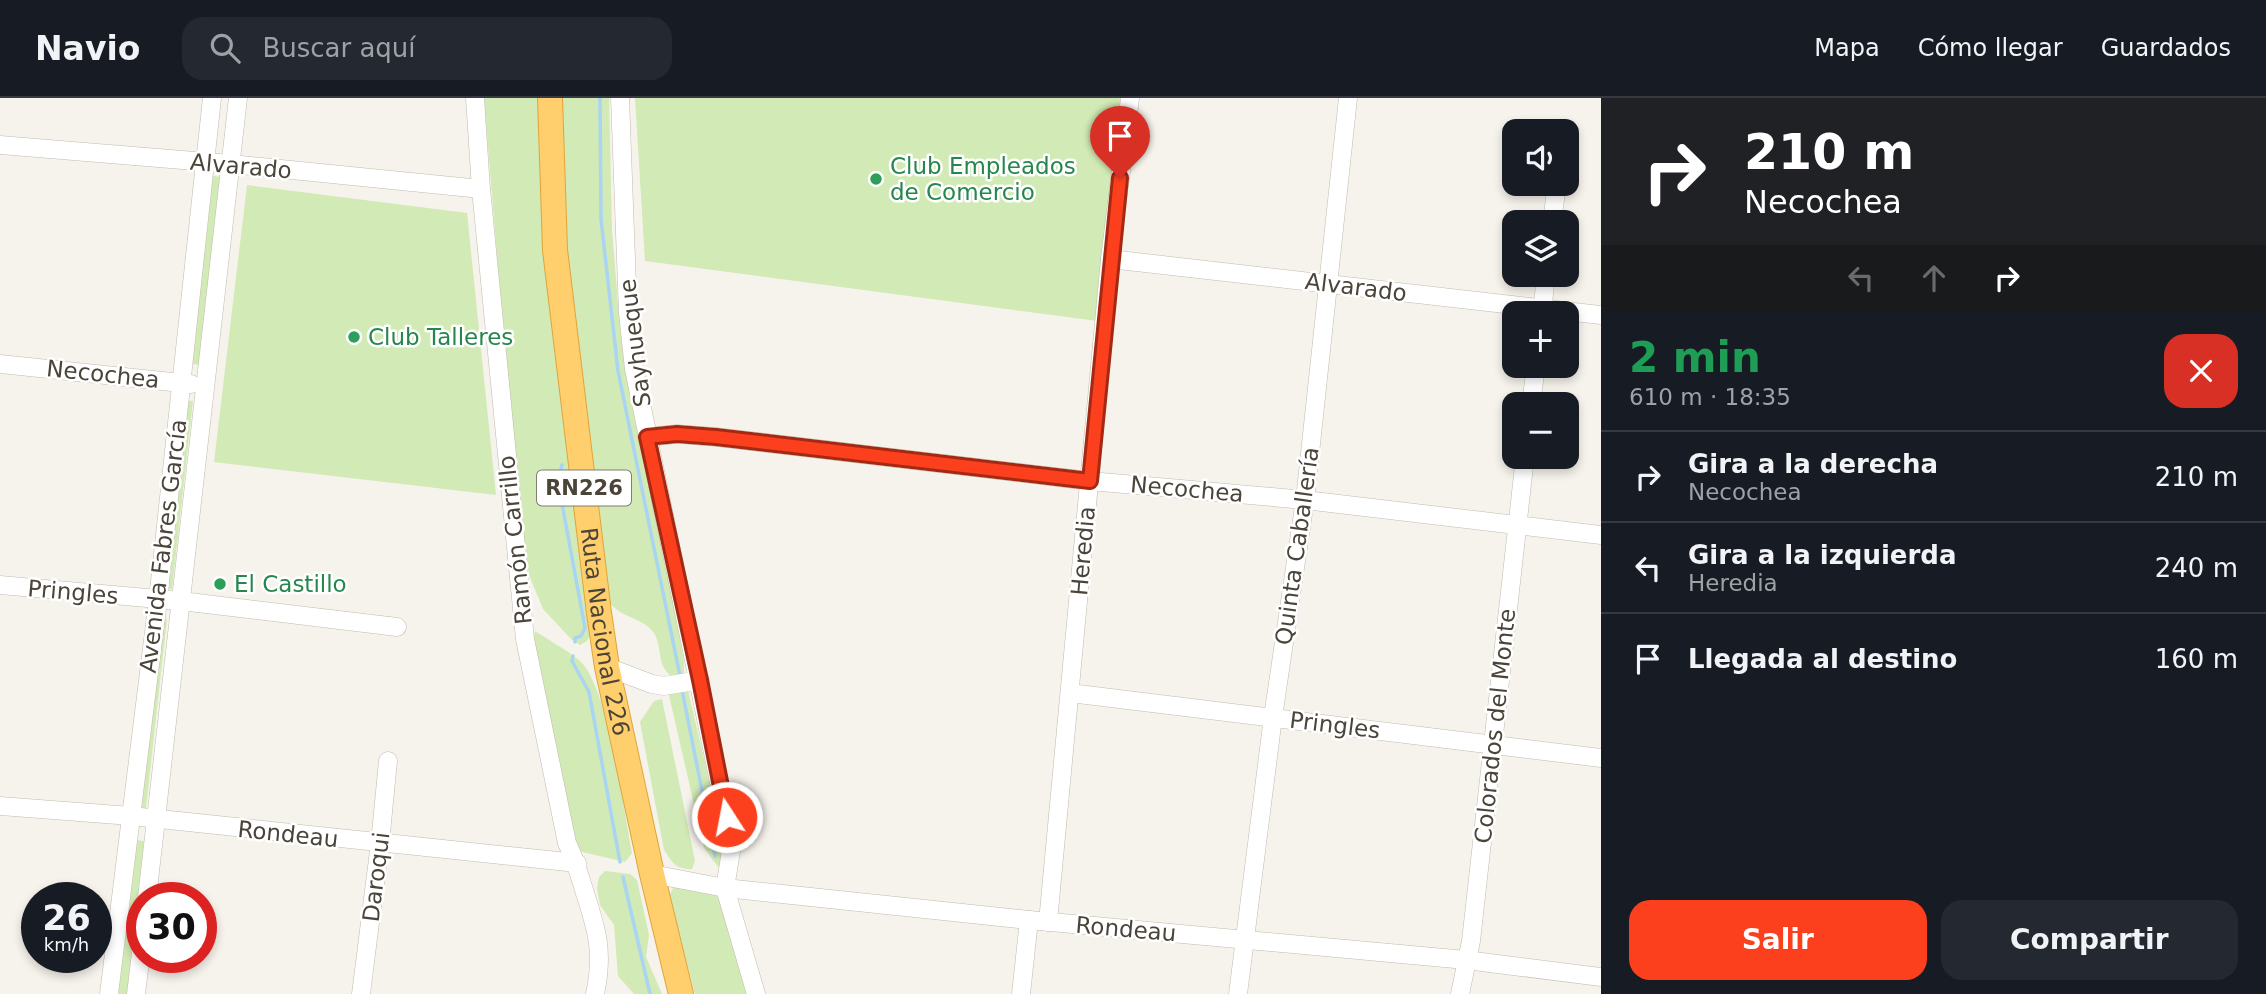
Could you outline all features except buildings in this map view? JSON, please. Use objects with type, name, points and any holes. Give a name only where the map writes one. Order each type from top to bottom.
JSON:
[{"type":"highway","name":"Ruta Nacional 226","points":[[550,98],[555,250],[607,667],[681,994]]},
{"type":"street","name":"Avenida Fabres García","points":[[109,994],[158,600],[212,98]]},
{"type":"street","name":"Avenida Fabres García","points":[[149,882],[238,98]]},
{"type":"street","name":"Ramón Carrillo","points":[[475,98],[481,189],[525,639],[567,843],[577,863],[596,924],[599,973],[595,994]]},
{"type":"street","name":"Sayhueque","points":[[620,98],[628,313],[634,369],[732,845],[725,888],[756,994]]},
{"type":"street","name":"Heredia","points":[[1048,922],[1111,259],[1130,98]]},
{"type":"street","name":"Quinta Caballería","points":[[1238,994],[1273,717],[1305,500],[1348,98]]},
{"type":"street","name":"Alvarado","points":[[0,145],[231,164],[481,189]]},
{"type":"street","name":"Alvarado","points":[[1111,259],[1502,306]]},
{"type":"street","name":"Alvarado","points":[[1579,313],[1601,315]]},
{"type":"street","name":"Necochea","points":[[0,364],[182,382],[206,387]]},
{"type":"street","name":"Necochea","points":[[647,437],[677,434],[716,437],[1090,481],[1305,500],[1601,535]]},
{"type":"street","name":"Colorados del Monte","points":[[1460,994],[1471,941],[1524,469]]},
{"type":"street","name":"Pringles","points":[[0,585],[181,601],[397,627]]},
{"type":"street","points":[[607,667],[664,686],[700,680]]},
{"type":"street","name":"Pringles","points":[[1070,693],[1601,758]]},
{"type":"street","name":"Daroqui","points":[[361,994],[388,761]]},
{"type":"street","name":"Rondeau","points":[[0,806],[156,819],[577,863]]},
{"type":"street","name":"Rondeau","points":[[652,873],[725,888],[1048,922],[1466,960],[1601,977]]},
{"type":"street","points":[[1021,994],[1029,920]]},
{"type":"street","points":[[136,994],[139,973]]},
{"type":"green space","points":[[484,98],[542,98],[591,634],[587,641],[580,645],[543,609],[529,575],[517,498]]},
{"type":"green space","points":[[561,98],[609,98],[612,230],[619,316],[684,661],[684,673],[673,677],[664,668],[654,633],[644,624],[614,608],[609,602],[581,395],[565,223]]},
{"type":"green space","name":"Club Empleados de Comercio","points":[[635,98],[1120,98],[1097,321],[645,261]]},
{"type":"green space","points":[[213,176],[222,177],[201,365],[192,364]]},
{"type":"green space","name":"Club Talleres","points":[[247,185],[467,213],[496,495],[214,462]]},
{"type":"green space","points":[[184,400],[193,401],[172,589],[163,588]]},
{"type":"green space","points":[[159,618],[167,619],[146,808],[137,807]]},
{"type":"green space","points":[[535,631],[580,661],[590,675],[599,696],[614,751],[632,853],[625,862],[578,851],[569,839],[532,645]]},
{"type":"green space","points":[[687,686],[724,844],[722,872],[704,848],[668,691]]},
{"type":"green space","points":[[662,699],[695,861],[692,869],[675,864],[664,850],[640,722],[654,701]]},
{"type":"green space","points":[[135,840],[144,841],[139,882],[130,882]]},
{"type":"green space","points":[[605,871],[630,874],[637,880],[649,935],[646,957],[662,994],[634,994],[618,976],[614,925],[600,905],[597,888],[599,877]]},
{"type":"green space","points":[[675,885],[706,891],[724,900],[753,994],[695,994],[669,896]]},
{"type":"green space","points":[[126,922],[126,973],[129,973],[127,994],[118,994]]},
{"type":"waterway","points":[[600,98],[601,219],[618,371],[680,676]]},
{"type":"waterway","points":[[562,465],[558,482],[585,628],[581,636],[575,638],[575,642]]},
{"type":"waterway","points":[[573,656],[572,661],[589,692],[620,862]]},
{"type":"waterway","points":[[682,690],[715,856]]},
{"type":"waterway","points":[[623,877],[650,994]]},
{"type":"place","name":"Club Empleados de Comercio","points":[[876,179]]},
{"type":"place","name":"Club Talleres","points":[[354,337]]},
{"type":"place","name":"El Castillo","points":[[220,584]]},
{"type":"route","points":[[727,817],[647,437],[677,434],[716,437],[1090,481],[1120,178]]}]
